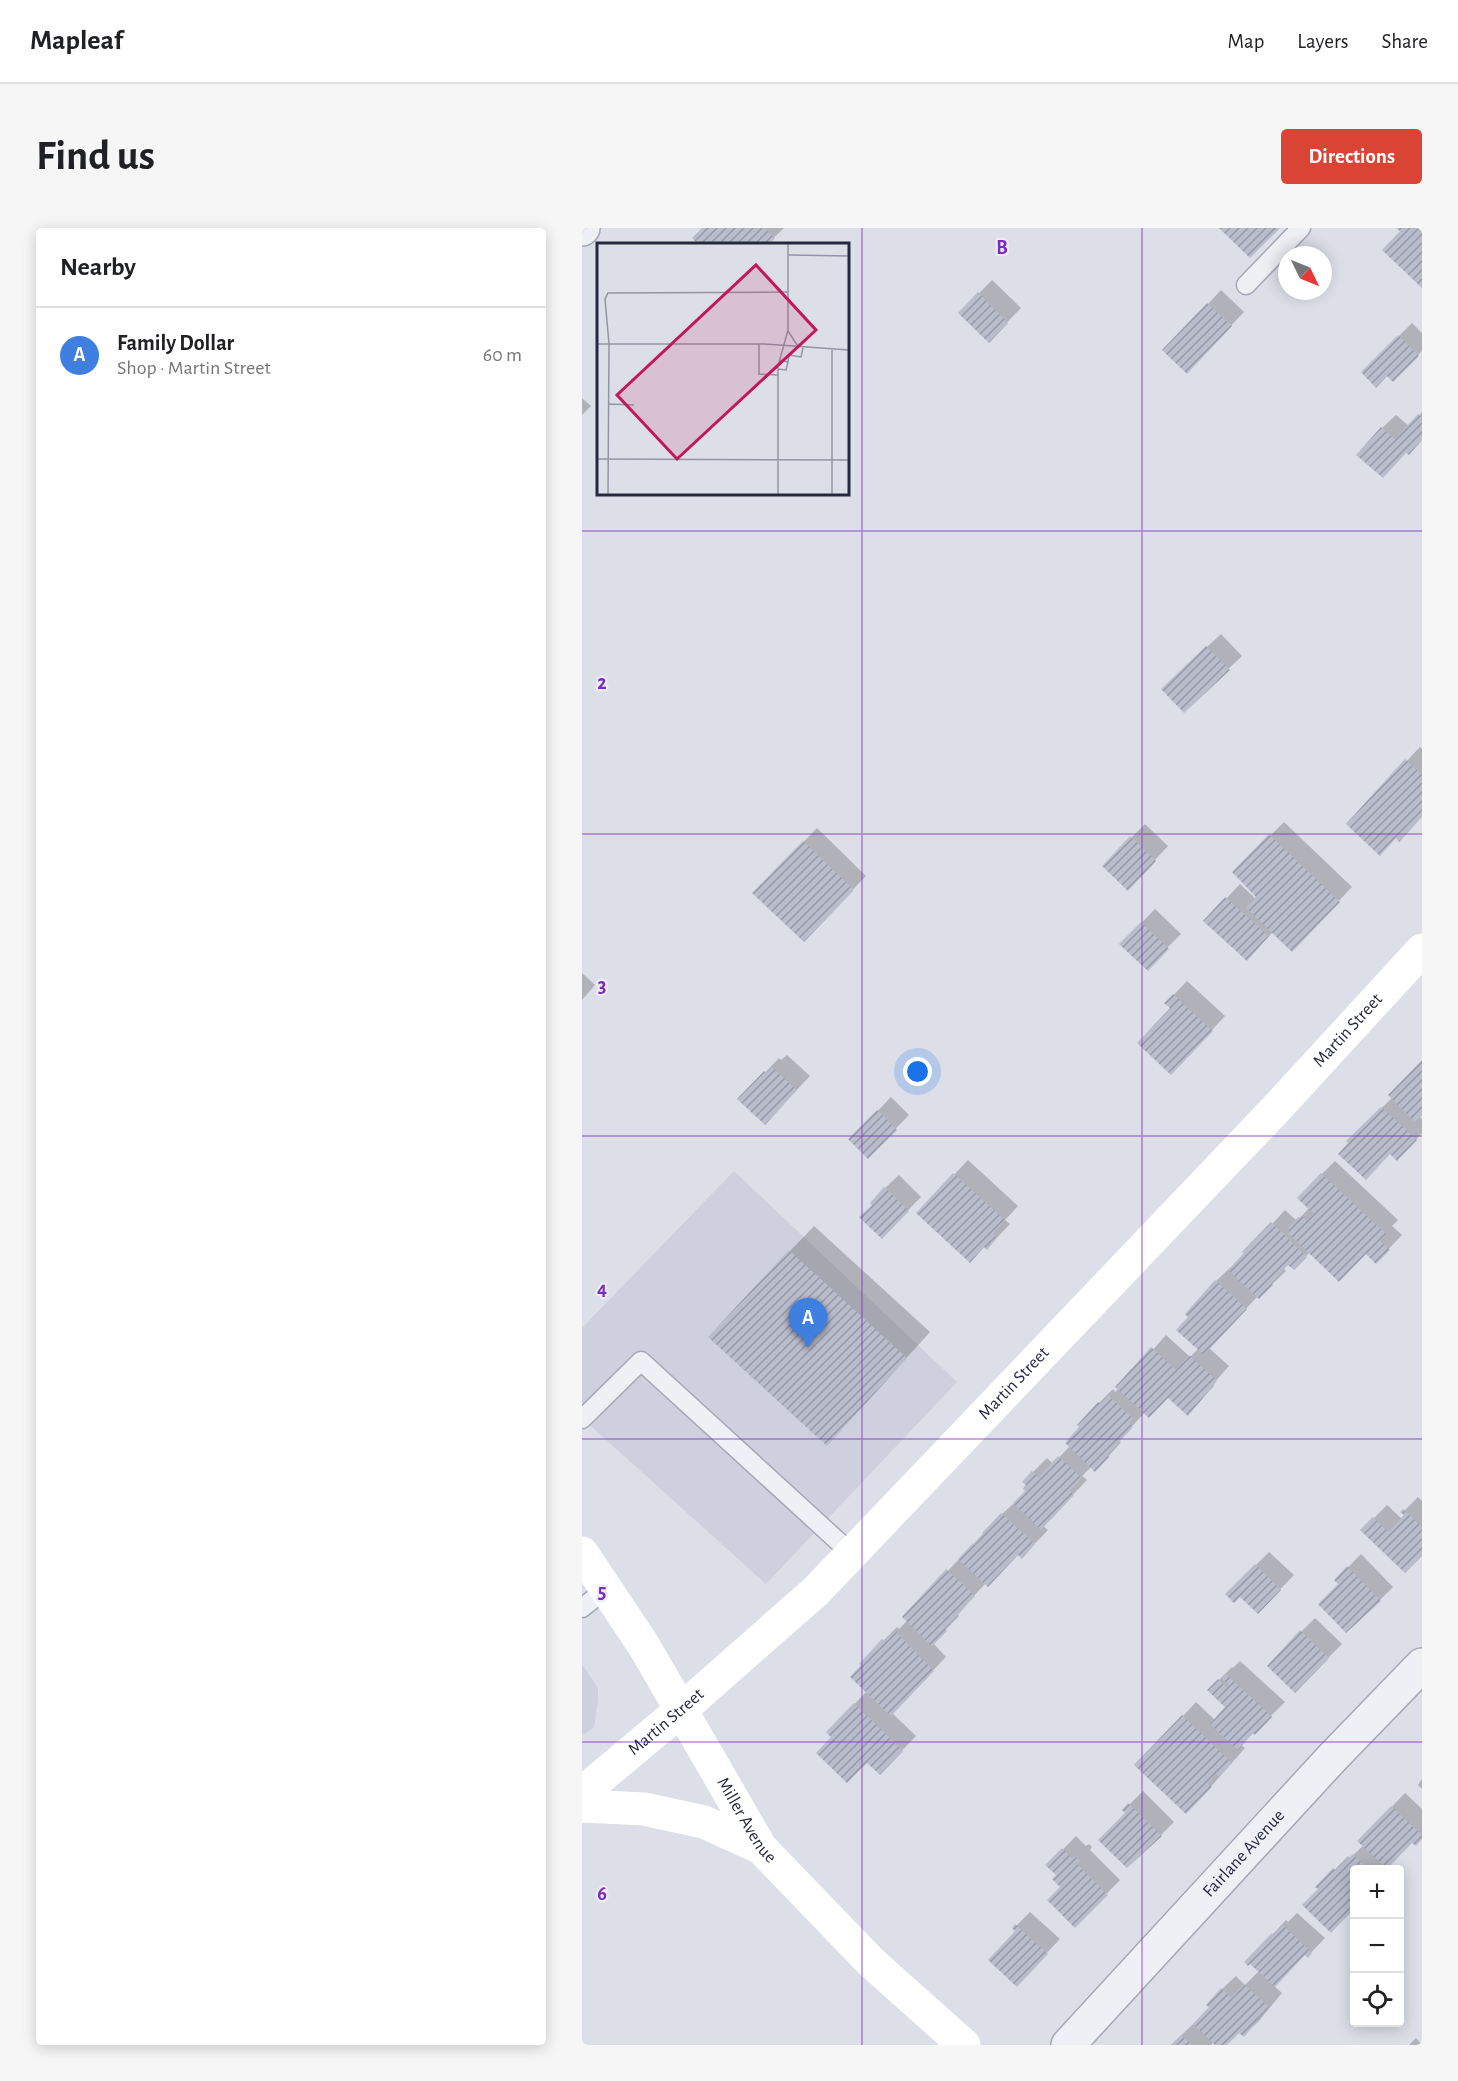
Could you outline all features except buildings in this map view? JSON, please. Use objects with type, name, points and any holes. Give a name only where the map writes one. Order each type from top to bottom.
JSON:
[{"type":"street","name":"Martin Street","points":[[583,1794],[816,1591],[1275,1110],[1422,950]]},
{"type":"street","name":"Miller Avenue","points":[[582,1552],[594,1598],[644,1646],[761,1848],[871,1962],[964,2045]]},
{"type":"street","name":"Fairlane Avenue","points":[[1068,2045],[1332,1758],[1422,1665]]},
{"type":"street","points":[[583,1794],[704,1822],[761,1848]]},
{"type":"lane","points":[[1246,285],[1301,228]]},
{"type":"lane","points":[[582,1419],[641,1360],[852,1554]]},
{"type":"shaded area","points":[[734,1171],[957,1382],[766,1584],[582,1418],[582,1328]]},
{"type":"shaded area","points":[[582,1664],[598,1688],[598,1701],[594,1727],[582,1736]]},
{"type":"place","name":"Family Dollar","points":[[808,1348]]}]
